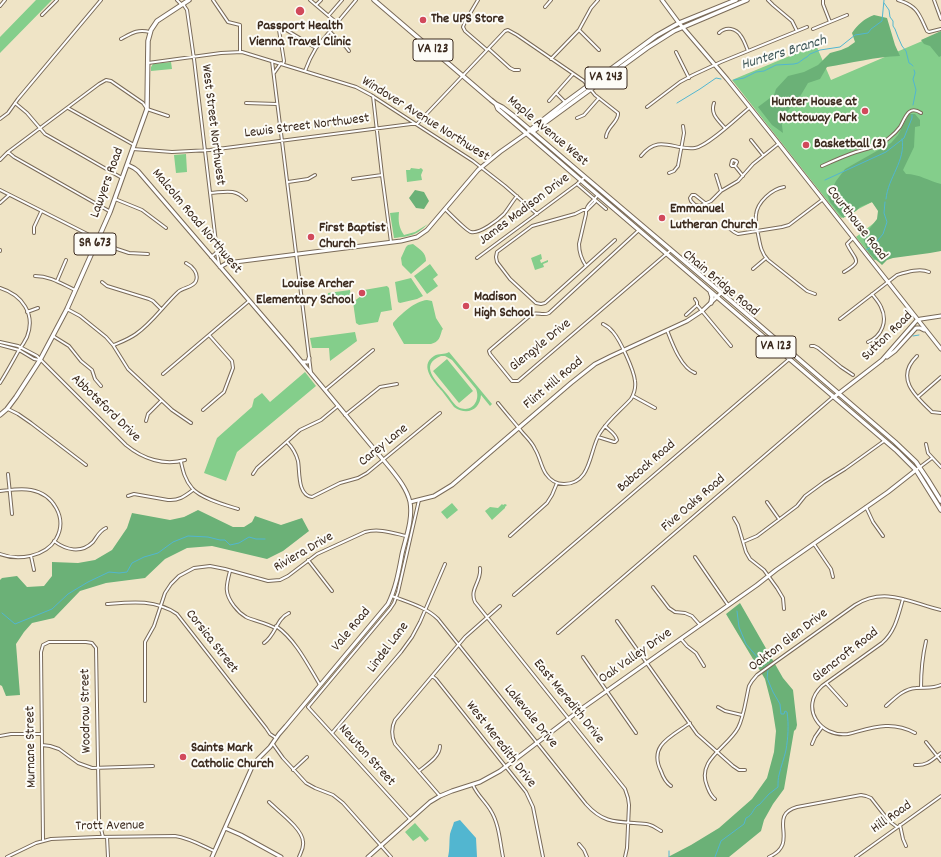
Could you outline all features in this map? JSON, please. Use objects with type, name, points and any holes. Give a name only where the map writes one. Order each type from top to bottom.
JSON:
[{"type":"main road","points":[[150,32],[157,21],[189,0]]},
{"type":"main road","name":"Maple Avenue West","points":[[374,0],[496,104],[502,107],[585,177]]},
{"type":"main road","name":"VA 243","points":[[530,131],[566,102],[656,36],[679,23],[736,0]]},
{"type":"main road","name":"VA 243","points":[[530,131],[666,35],[747,0]]},
{"type":"main road","name":"Lawyers Road","points":[[0,415],[7,409],[16,397],[40,360],[67,309],[110,212],[147,109],[148,41],[150,32]]},
{"type":"main road","name":"Maple Avenue West","points":[[530,131],[581,181]]},
{"type":"main road","name":"Chain Bridge Road","points":[[585,177],[904,450],[920,468],[941,501]]},
{"type":"main road","name":"Chain Bridge Road","points":[[581,181],[790,358],[904,457],[916,470],[941,510]]},
{"type":"main road","points":[[710,290],[712,297],[710,303]]},
{"type":"street","points":[[0,6],[5,0]]},
{"type":"street","points":[[42,15],[57,0]]},
{"type":"street","points":[[0,120],[8,113],[36,77],[101,0]]},
{"type":"street","points":[[177,0],[183,4]]},
{"type":"street","points":[[212,0],[228,22],[240,26],[240,51]]},
{"type":"street","points":[[310,0],[337,23]]},
{"type":"street","points":[[316,5],[321,0]]},
{"type":"street","points":[[329,15],[342,0]]},
{"type":"street","points":[[305,71],[316,48],[356,0]]},
{"type":"street","points":[[478,0],[465,22],[463,27],[464,31],[510,68],[519,70]]},
{"type":"street","points":[[545,7],[550,0]]},
{"type":"street","points":[[551,59],[579,30],[591,8],[598,0]]},
{"type":"street","name":"Courthouse Road","points":[[662,0],[682,27],[730,83],[941,349]]},
{"type":"street","points":[[768,0],[792,21],[797,31]]},
{"type":"street","points":[[823,0],[823,4],[830,22]]},
{"type":"street","points":[[898,0],[905,1],[916,9],[927,31],[929,32],[941,29]]},
{"type":"street","points":[[934,0],[941,19]]},
{"type":"street","name":"West Street Northwest","points":[[183,4],[187,10],[220,267]]},
{"type":"street","points":[[813,28],[847,15]]},
{"type":"street","points":[[647,107],[680,82],[715,65],[806,27]]},
{"type":"street","points":[[274,74],[284,61],[279,30],[281,28],[316,48]]},
{"type":"street","points":[[719,32],[722,29],[727,28],[736,31],[743,38],[748,51]]},
{"type":"street","points":[[121,39],[136,31],[142,30],[150,32]]},
{"type":"street","points":[[417,124],[505,31],[508,30],[584,81],[595,95],[618,111],[618,116],[607,130],[606,137]]},
{"type":"street","points":[[579,30],[599,50]]},
{"type":"street","points":[[330,32],[346,46],[349,51]]},
{"type":"street","name":"Windover Avenue Northwest","points":[[148,63],[240,51],[356,87],[373,96],[482,167],[537,214]]},
{"type":"street","points":[[676,52],[689,78]]},
{"type":"street","points":[[272,61],[311,374]]},
{"type":"street","points":[[549,101],[573,74]]},
{"type":"street","points":[[0,160],[8,152],[103,81],[108,80],[114,82],[143,103],[147,109],[168,116]]},
{"type":"street","points":[[556,93],[566,102]]},
{"type":"street","points":[[373,96],[391,242]]},
{"type":"street","points":[[577,118],[584,115],[599,98]]},
{"type":"street","points":[[15,103],[27,113],[39,129],[47,136],[123,178]]},
{"type":"street","points":[[714,103],[712,108],[713,113],[725,128]]},
{"type":"street","points":[[246,104],[277,104]]},
{"type":"street","points":[[68,108],[133,147]]},
{"type":"street","points":[[641,156],[648,149],[659,144],[692,148],[703,145],[749,108]]},
{"type":"street","points":[[822,166],[881,144],[898,130],[908,112],[914,110],[921,113]]},
{"type":"street","name":"Lewis Street Northwest","points":[[133,147],[172,152],[205,150],[417,124]]},
{"type":"street","points":[[669,173],[677,168],[684,134],[683,126]]},
{"type":"street","points":[[220,267],[227,263],[412,239],[427,230],[482,167],[530,131]]},
{"type":"street","points":[[751,140],[763,155]]},
{"type":"street","points":[[705,203],[696,195],[692,195],[690,198],[691,201],[697,206],[702,206],[713,200],[721,191],[733,185],[753,164],[778,144]]},
{"type":"street","points":[[8,152],[14,157],[110,212]]},
{"type":"street","name":"Malcolm Road Northwest","points":[[128,165],[138,171],[338,406]]},
{"type":"street","points":[[735,166],[743,176]]},
{"type":"street","points":[[288,182],[308,179],[315,175]]},
{"type":"street","points":[[353,179],[382,175]]},
{"type":"street","points":[[716,175],[721,191]]},
{"type":"street","name":"James Madison Drive","points":[[477,258],[585,177]]},
{"type":"street","points":[[577,184],[606,209]]},
{"type":"street","points":[[784,187],[776,190],[759,205],[756,215],[762,251],[766,258],[807,291],[815,294]]},
{"type":"street","points":[[0,190],[123,252],[148,254]]},
{"type":"street","points":[[210,194],[229,191],[235,192],[241,194],[246,200]]},
{"type":"street","points":[[0,203],[9,195]]},
{"type":"street","points":[[598,195],[588,209],[532,226],[497,252],[497,262],[510,279],[536,303],[541,304],[545,303],[615,240]]},
{"type":"street","points":[[445,209],[466,229],[471,232],[475,232],[482,230],[504,214],[517,196]]},
{"type":"street","points":[[115,199],[142,210],[166,228]]},
{"type":"street","points":[[730,229],[738,234],[789,225],[822,200]]},
{"type":"street","points":[[585,210],[586,214],[579,247],[586,266]]},
{"type":"street","points":[[34,233],[34,227],[42,212]]},
{"type":"street","name":"Glengyle Drive","points":[[639,230],[549,312],[543,315],[537,313],[532,314],[489,350],[491,356],[512,381],[518,381],[670,250]]},
{"type":"street","points":[[844,272],[856,263],[855,257],[847,244],[853,238]]},
{"type":"street","points":[[211,258],[217,251]]},
{"type":"street","points":[[753,269],[766,258]]},
{"type":"street","points":[[57,281],[66,260]]},
{"type":"street","points":[[113,345],[136,334],[146,326],[179,290],[193,285],[197,276],[193,268],[186,263]]},
{"type":"street","points":[[840,319],[897,275],[920,270],[926,270],[929,272]]},
{"type":"street","points":[[36,276],[47,277],[75,290]]},
{"type":"street","points":[[102,282],[107,286],[149,299],[162,309]]},
{"type":"street","points":[[0,288],[17,296],[23,303],[29,320],[29,331],[26,339],[0,383]]},
{"type":"street","name":"Flint Hill Road","points":[[410,502],[434,496],[446,490],[588,369],[602,360],[687,321],[722,293]]},
{"type":"street","points":[[868,342],[873,340],[880,332],[884,319],[882,309],[872,294]]},
{"type":"street","points":[[695,299],[697,305],[731,346]]},
{"type":"street","points":[[163,374],[249,301]]},
{"type":"street","points":[[686,315],[697,305]]},
{"type":"street","points":[[27,312],[38,308]]},
{"type":"street","points":[[67,309],[80,316],[106,337],[113,345],[128,369],[176,414],[191,423]]},
{"type":"street","name":"Sutton Road","points":[[834,396],[882,360],[918,320],[941,316]]},
{"type":"street","points":[[498,403],[535,449],[545,473],[550,478],[564,484],[570,484],[577,481],[582,477],[586,470],[598,437],[605,426],[628,403],[633,396],[635,387],[635,378],[620,342],[614,333],[603,324]]},
{"type":"street","points":[[882,360],[895,351],[916,328],[921,328],[928,333]]},
{"type":"street","points":[[667,330],[684,364],[689,370],[695,373]]},
{"type":"street","points":[[203,410],[224,392],[233,368],[232,361],[209,335]]},
{"type":"street","points":[[52,336],[69,346],[81,361],[92,370],[95,379],[101,386]]},
{"type":"street","name":"Abbotsford Drive","points":[[0,342],[21,347],[36,356],[131,449],[143,456],[155,460],[167,462],[180,462],[185,460]]},
{"type":"street","name":"Abbotsford Drive","points":[[0,345],[19,350],[34,359],[40,360]]},
{"type":"street","points":[[811,346],[818,348],[841,367],[853,374]]},
{"type":"street","points":[[324,390],[373,350]]},
{"type":"street","name":"Babcock Road","points":[[514,595],[794,355]]},
{"type":"street","points":[[917,356],[912,361],[908,371],[907,376],[910,388],[932,412],[941,413]]},
{"type":"street","points":[[302,362],[308,362],[310,358]]},
{"type":"street","points":[[918,397],[941,377]]},
{"type":"street","points":[[345,415],[380,387],[397,384]]},
{"type":"street","points":[[633,396],[655,408]]},
{"type":"street","name":"Five Oaks Road","points":[[558,633],[834,396]]},
{"type":"street","points":[[146,421],[148,414],[161,401]]},
{"type":"street","points":[[254,474],[257,468],[300,430],[321,420],[338,406]]},
{"type":"street","name":"Vale Road","points":[[212,857],[252,767],[273,744],[279,734],[385,608],[392,596],[396,583],[410,517],[410,502],[403,486],[338,406]]},
{"type":"street","points":[[7,409],[18,414],[31,423],[86,465]]},
{"type":"street","name":"Carey Lane","points":[[287,442],[293,448],[299,466],[300,483],[309,497],[340,483],[362,476],[440,413]]},
{"type":"street","points":[[598,437],[614,442],[617,440],[617,437],[605,426]]},
{"type":"street","points":[[743,542],[754,538],[797,506],[805,496],[824,482],[846,469],[885,440]]},
{"type":"street","points":[[926,444],[927,451],[941,467]]},
{"type":"street","points":[[916,470],[932,458]]},
{"type":"street","points":[[180,462],[185,478],[193,490],[202,496],[238,509]]},
{"type":"street","name":"Oak Valley Drive","points":[[368,857],[424,806],[440,796],[473,785],[494,775],[569,719],[916,470]]},
{"type":"street","points":[[8,474],[12,514]]},
{"type":"street","points":[[510,536],[547,503],[557,482]]},
{"type":"street","points":[[0,492],[25,489],[36,491],[52,501],[58,510],[60,522],[59,531],[54,541],[45,550],[31,556],[14,557],[0,554]]},
{"type":"street","points":[[128,496],[134,494],[174,500],[182,498],[193,490]]},
{"type":"street","points":[[303,706],[308,707],[390,609],[397,598],[419,500]]},
{"type":"street","points":[[768,502],[779,519]]},
{"type":"street","points":[[866,507],[873,522],[883,536]]},
{"type":"street","points":[[734,518],[738,525],[748,556],[762,567],[783,598],[784,609]]},
{"type":"street","points":[[54,541],[67,549],[79,549],[90,544],[101,530],[106,528]]},
{"type":"street","name":"Riviera Drive","points":[[145,701],[145,642],[154,626],[165,593],[179,576],[188,570],[210,566],[261,580],[276,581],[284,579],[317,554],[370,530],[406,536]]},
{"type":"street","points":[[814,544],[832,569],[833,577]]},
{"type":"street","points":[[31,556],[34,570]]},
{"type":"street","points":[[695,557],[728,605]]},
{"type":"street","points":[[308,560],[332,591]]},
{"type":"street","name":"Lindel Lane","points":[[332,733],[406,646],[417,629],[445,564]]},
{"type":"street","name":"East Meredith Drive","points":[[480,568],[481,574],[473,596],[475,602],[625,789],[629,802],[627,848],[625,857]]},
{"type":"street","points":[[230,571],[226,591],[228,598],[238,611],[244,616],[276,627],[287,635],[307,662],[320,685]]},
{"type":"street","points":[[654,587],[669,608],[675,612],[685,613],[692,616],[700,625]]},
{"type":"street","name":"Lakevale Drive","points":[[392,596],[425,610],[435,616],[594,812],[607,820],[650,825],[661,831]]},
{"type":"street","name":"Oakton Glen Drive","points":[[715,798],[710,794],[704,775],[708,764],[740,724],[749,686],[757,675],[861,601],[880,596],[892,596],[941,610]]},
{"type":"street","name":"Glencroft Road","points":[[822,727],[814,717],[812,710],[812,702],[817,691],[886,640],[894,628],[903,599]]},
{"type":"street","name":"Corsica Street","points":[[108,604],[139,602],[150,603],[173,611],[180,616],[270,734],[276,738]]},
{"type":"street","points":[[440,796],[395,744],[392,737],[392,729],[395,720],[458,644],[500,606]]},
{"type":"street","points":[[264,643],[269,639],[282,618],[289,613]]},
{"type":"street","points":[[617,621],[700,736],[737,769],[745,770]]},
{"type":"street","points":[[681,639],[696,653],[704,666]]},
{"type":"street","name":"Woodrow Street","points":[[40,654],[43,645],[49,642],[86,642],[95,646],[97,656],[99,821],[103,837]]},
{"type":"street","points":[[921,688],[922,659],[926,642]]},
{"type":"street","name":"Murnane Street","points":[[40,654],[43,840]]},
{"type":"street","points":[[583,657],[636,733]]},
{"type":"street","name":"West Meredith Drive","points":[[432,676],[526,792],[531,801],[543,857]]},
{"type":"street","points":[[826,683],[846,705]]},
{"type":"street","points":[[886,706],[906,690],[915,688],[932,688],[941,685]]},
{"type":"street","name":"Newton Street","points":[[306,702],[308,707],[410,819]]},
{"type":"street","points":[[718,707],[725,711],[742,716]]},
{"type":"street","points":[[671,786],[667,782],[658,765],[656,758],[658,751],[664,742],[690,723]]},
{"type":"street","points":[[812,744],[822,727],[831,733],[842,735],[887,726],[898,726],[915,733]]},
{"type":"street","points":[[0,736],[11,734],[42,734]]},
{"type":"street","points":[[926,742],[941,762]]},
{"type":"street","points":[[273,744],[302,780],[310,786],[333,795],[343,803],[391,857]]},
{"type":"street","points":[[42,745],[59,749],[82,765],[92,768],[153,766]]},
{"type":"street","points":[[419,771],[438,754],[440,746]]},
{"type":"street","points":[[915,764],[925,764],[941,754]]},
{"type":"street","points":[[293,770],[307,757]]},
{"type":"street","points":[[473,785],[494,815],[503,857]]},
{"type":"street","points":[[770,857],[782,848],[784,838],[782,825],[783,819],[786,813],[792,808],[862,795],[873,800],[889,821],[897,827]]},
{"type":"street","name":"Hill Road","points":[[856,857],[941,796]]},
{"type":"street","points":[[269,802],[300,833],[303,840],[303,846],[299,857]]},
{"type":"street","points":[[900,825],[906,846]]},
{"type":"street","points":[[225,828],[281,857]]},
{"type":"street","name":"Trott Avenue","points":[[7,857],[43,840],[103,837],[175,836],[192,841],[214,852]]},
{"type":"street","points":[[107,837],[108,857]]},
{"type":"street","points":[[579,844],[587,857]]},
{"type":"green space","points":[[36,0],[52,0],[0,53],[0,37]]},
{"type":"green space","points":[[874,15],[887,18],[900,56],[872,59],[827,67],[820,79],[808,83],[798,100],[781,118],[783,133],[772,125],[758,107],[774,95],[776,89],[788,76],[804,72],[818,65],[830,53],[848,47],[855,42],[852,33],[862,22]]},
{"type":"green space","points":[[941,31],[941,56],[939,57],[930,46],[924,44],[921,40]]},
{"type":"green space","points":[[941,33],[941,250],[874,260],[856,237],[883,216],[872,202],[841,218],[732,80],[816,45],[831,80]]},
{"type":"green space","points":[[171,62],[172,69],[151,71],[153,64]]},
{"type":"green space","points":[[909,114],[915,114],[920,120],[920,126],[915,127],[914,147],[903,170],[906,174],[920,176],[941,184],[941,251],[893,258],[887,260],[882,265],[870,254],[863,237],[877,219],[878,211],[872,202],[860,207],[843,218],[830,202],[827,194],[831,191],[845,169],[891,143],[898,135]]},
{"type":"green space","points":[[186,154],[187,172],[176,173],[174,155]]},
{"type":"green space","points":[[411,168],[421,168],[423,170],[421,175],[422,180],[407,182],[406,170],[410,170]]},
{"type":"green space","points":[[415,190],[424,192],[429,201],[424,209],[416,208],[409,198]]},
{"type":"green space","points":[[399,212],[399,224],[404,235],[415,232],[428,224],[420,231],[412,235],[394,238],[390,213]]},
{"type":"green space","points":[[413,244],[420,249],[426,258],[426,261],[411,274],[402,265],[401,258],[406,247]]},
{"type":"green space","points":[[541,254],[541,263],[548,260],[548,262],[543,264],[544,267],[535,270],[531,258]]},
{"type":"green space","points":[[430,264],[438,275],[433,279],[438,286],[427,294],[414,276]]},
{"type":"green space","points":[[411,278],[423,296],[400,303],[398,302],[395,282]]},
{"type":"green space","points":[[387,286],[389,288],[392,310],[381,312],[378,322],[359,325],[356,323],[353,302],[361,296],[364,290]]},
{"type":"green space","points":[[350,290],[352,302],[329,303],[328,293]]},
{"type":"green space","points":[[427,300],[432,301],[436,318],[443,329],[440,337],[436,342],[431,344],[404,344],[393,323],[413,305]]},
{"type":"green space","points":[[355,332],[357,341],[330,361],[329,348],[312,348],[310,338]]},
{"type":"green space","points":[[449,352],[492,404],[490,406],[481,395],[478,404],[472,410],[464,411],[454,407],[432,379],[428,369],[429,360],[434,356]],"holes":[[[441,356],[445,356],[452,360],[476,389],[476,402],[471,408],[463,409],[456,406],[434,379],[430,369],[431,364],[434,360]]]},
{"type":"green space","points":[[447,359],[473,391],[459,403],[433,371]]},
{"type":"green space","points":[[305,372],[316,386],[237,452],[226,481],[204,473],[217,438],[252,407],[254,399],[262,393],[270,402]]},
{"type":"green space","points":[[452,503],[458,510],[447,519],[441,512]]},
{"type":"green space","points":[[502,504],[507,505],[492,520],[485,511],[490,507],[498,508]]},
{"type":"green space","points":[[198,510],[233,527],[244,527],[252,522],[255,516],[281,525],[302,518],[309,531],[283,551],[267,559],[212,546],[187,548],[165,559],[145,578],[106,583],[80,591],[54,618],[32,623],[24,632],[16,644],[20,695],[6,696],[2,686],[0,685],[0,580],[2,578],[17,576],[27,587],[44,586],[52,576],[52,562],[78,563],[95,560],[112,550],[127,528],[132,513],[170,520],[184,517]]},
{"type":"green space","points":[[740,603],[783,678],[793,690],[797,725],[794,731],[784,789],[764,820],[761,831],[729,857],[668,857],[719,828],[752,799],[767,778],[774,752],[776,731],[772,706],[765,679],[726,614]]},
{"type":"green space","points":[[415,823],[429,839],[425,842],[420,836],[413,841],[405,832]]},
{"type":"water","points":[[460,820],[476,838],[477,857],[448,857],[450,832],[454,822]]},
{"type":"waterway","name":"Hunters Branch","points":[[734,80],[744,78],[756,72],[764,71],[776,65],[798,63],[810,54],[820,50],[840,47],[855,35],[868,33],[882,21],[884,0]]},
{"type":"waterway","points":[[884,3],[889,10],[890,17],[893,21],[893,26],[902,46],[906,51],[909,63],[913,66]]},
{"type":"waterway","points":[[913,105],[916,90],[913,79],[915,73],[914,70]]},
{"type":"waterway","name":"Hunters Branch","points":[[677,103],[716,78],[721,79]]},
{"type":"waterway","points":[[825,180],[886,152],[904,138],[912,115]]},
{"type":"waterway","points":[[886,199],[887,191],[901,155],[903,147],[902,139]]},
{"type":"waterway","points":[[866,250],[873,246],[883,234],[887,222],[884,213],[885,202]]},
{"type":"waterway","points":[[913,336],[919,335]]},
{"type":"waterway","points":[[2,613],[15,624],[52,609],[68,594],[88,582],[109,572],[127,572],[132,563],[144,557],[158,553],[173,542],[188,536],[225,540],[230,545],[239,543],[249,537],[265,539]]},
{"type":"waterway","points":[[737,611],[739,627],[746,644],[764,665]]},
{"type":"waterway","points":[[715,857],[721,841],[744,824],[746,818],[756,807],[778,787],[779,776],[787,745],[788,717],[787,712],[785,711],[784,714],[781,714],[780,704],[767,678],[768,670],[766,667]]},
{"type":"waterway","points":[[669,851],[669,857]]},
{"type":"place","name":"Passport Health Vienna Travel Clinic","points":[[300,11]]},
{"type":"place","name":"The UPS Store","points":[[423,20]]},
{"type":"place","name":"Hunter House at Nottoway Park","points":[[865,111]]},
{"type":"place","name":"Basketball (3)","points":[[806,145]]},
{"type":"place","name":"Emmanuel Lutheran Church","points":[[662,218]]},
{"type":"place","name":"First Baptist Church","points":[[311,237]]},
{"type":"place","name":"Louise Archer Elementary School","points":[[362,293]]},
{"type":"place","name":"Madison High School","points":[[466,306]]},
{"type":"place","name":"Saints Mark Catholic Church","points":[[183,757]]}]
